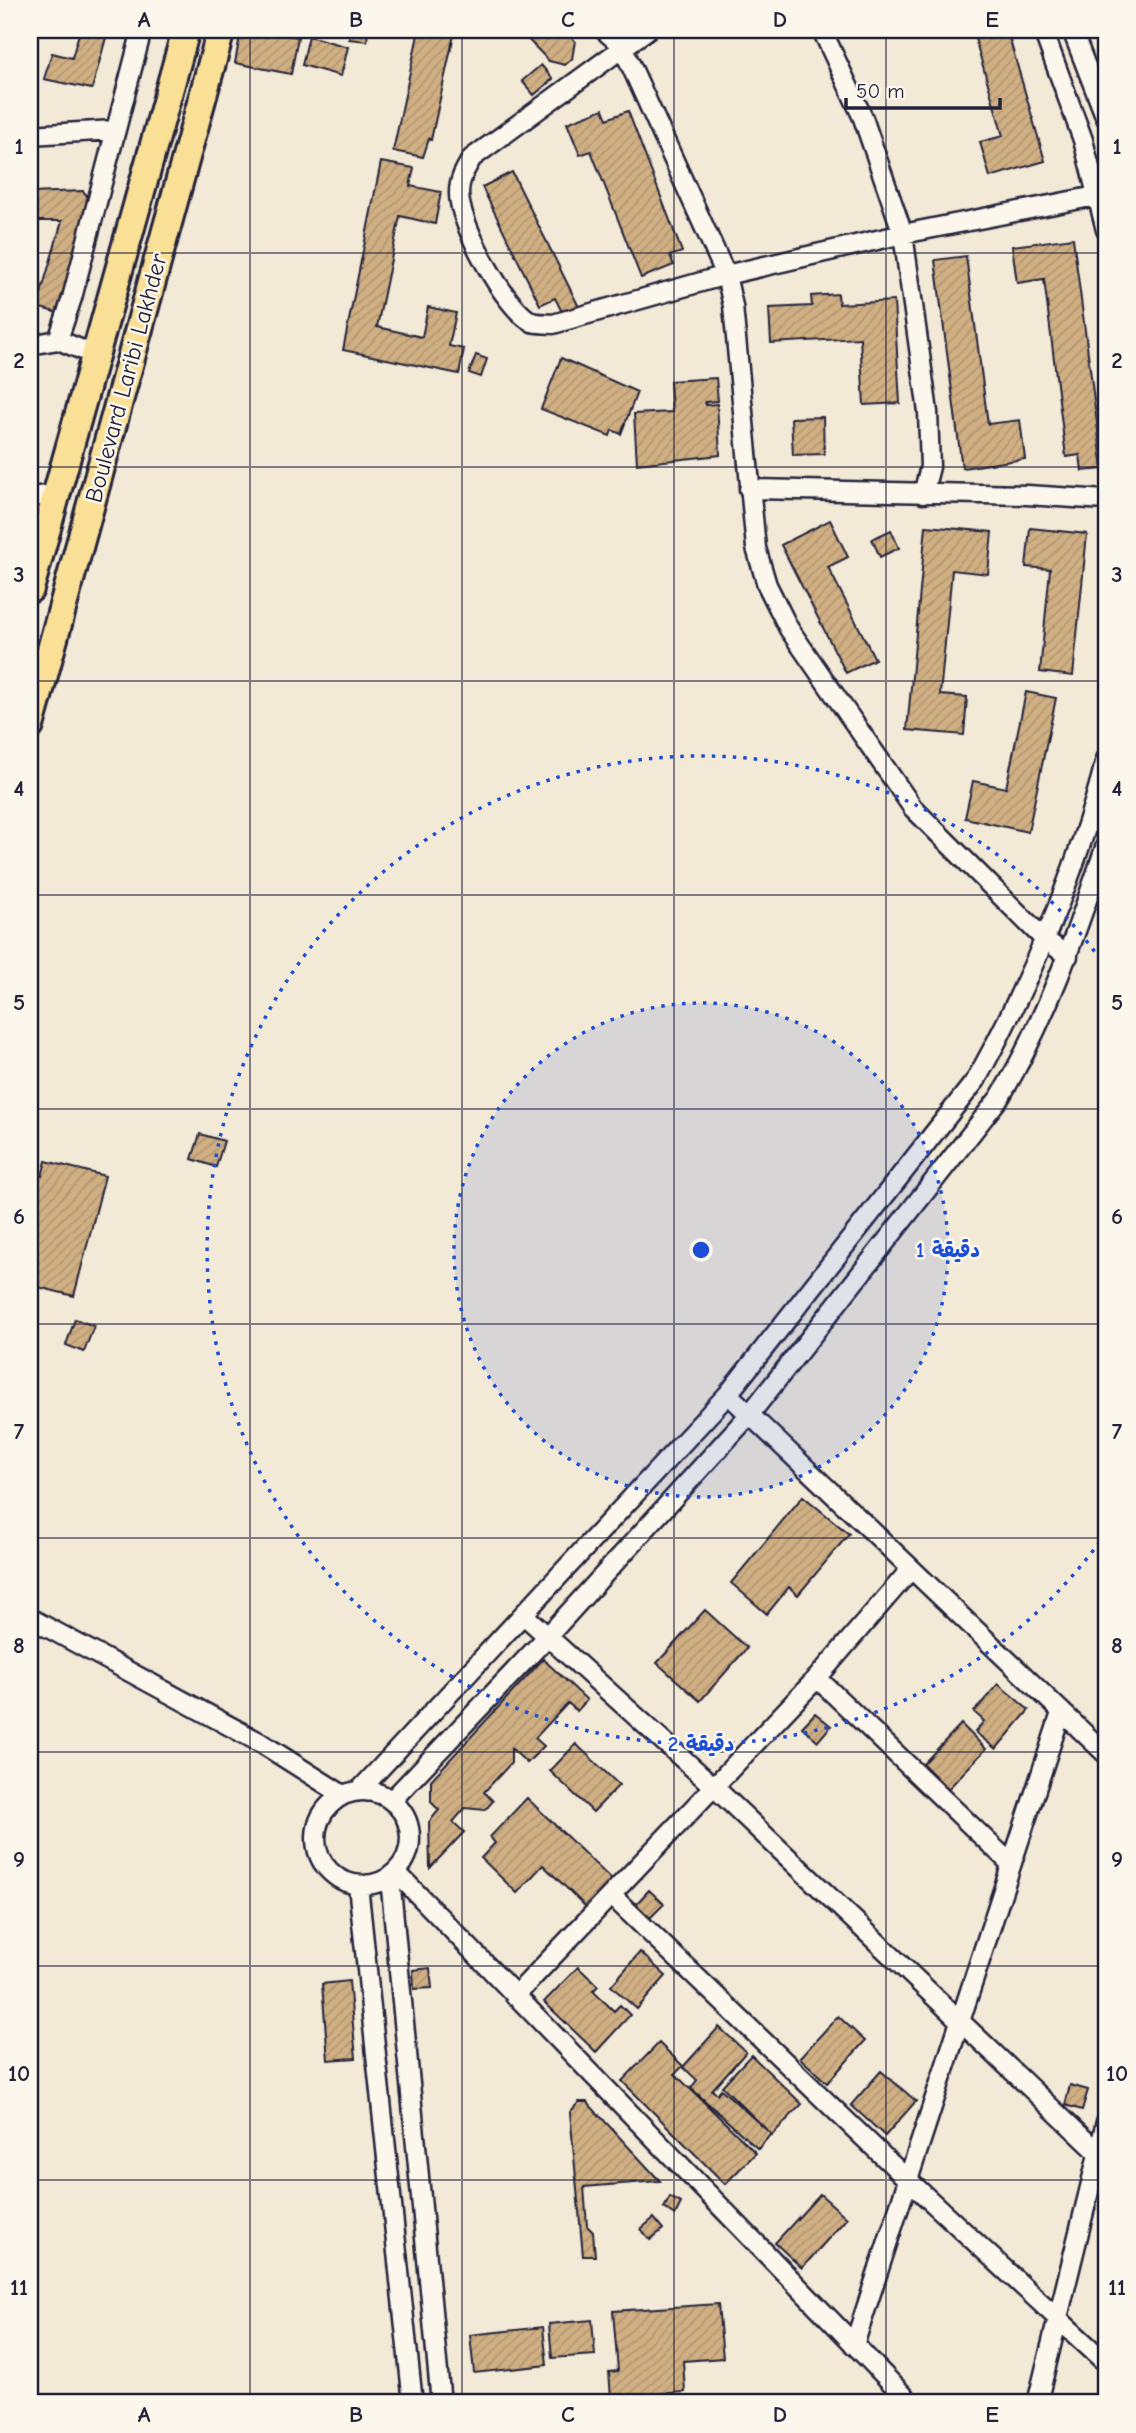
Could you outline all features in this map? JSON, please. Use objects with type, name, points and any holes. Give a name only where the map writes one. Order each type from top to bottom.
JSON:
[{"type":"main road","name":"Boulevard Laribi Lakhder","points":[[30,589],[186,30]]},
{"type":"main road","name":"Boulevard Laribi Lakhder","points":[[30,726],[221,30]]},
{"type":"street","points":[[58,340],[72,298],[142,30]]},
{"type":"street","points":[[604,30],[622,46],[726,275],[733,306],[748,489],[759,560],[767,585],[789,629],[913,808],[1044,939],[1068,956]]},
{"type":"street","points":[[646,30],[472,158],[459,179],[458,196],[475,245],[512,304],[532,322],[553,324],[726,275],[903,234],[1102,195]]},
{"type":"street","points":[[822,30],[863,118],[903,234],[928,412],[930,467],[923,494]]},
{"type":"street","points":[[1042,30],[1102,195],[1106,230]]},
{"type":"street","points":[[1072,30],[1106,118]]},
{"type":"street","points":[[30,135],[114,130]]},
{"type":"street","points":[[30,345],[58,340],[95,355]]},
{"type":"street","points":[[748,489],[1027,495],[1106,500]]},
{"type":"street","points":[[30,497],[57,494]]},
{"type":"street","points":[[30,1618],[351,1793],[382,1794],[392,1800],[401,1810],[410,1835],[404,1862],[393,1875],[372,1885],[358,1885],[334,1875],[324,1865],[316,1840],[323,1814],[351,1793],[525,1616],[728,1394],[976,1080],[1004,1029],[1044,939],[1099,788],[1106,759]]},
{"type":"street","points":[[392,1800],[547,1637],[750,1414],[1000,1097],[1027,1053],[1068,956],[1106,845]]},
{"type":"street","points":[[728,1394],[1106,1754]]},
{"type":"street","points":[[515,1996],[817,1678],[911,1569]]},
{"type":"street","points":[[525,1616],[714,1787],[1102,2157]]},
{"type":"street","points":[[817,1678],[1011,1864]]},
{"type":"street","points":[[854,2345],[1061,1713]]},
{"type":"street","points":[[393,1875],[515,1996],[911,2403]]},
{"type":"street","points":[[393,1875],[441,2403]]},
{"type":"street","points":[[358,1885],[414,2403]]},
{"type":"street","points":[[612,1896],[908,2180],[1106,2363]]},
{"type":"street","points":[[1037,2403],[1102,2157],[1106,2122]]},
{"type":"building","points":[[80,30],[108,30],[92,89],[44,79],[52,53],[72,58]]},
{"type":"building","points":[[241,30],[261,30],[298,37],[291,74],[235,63]]},
{"type":"building","points":[[350,30],[368,30],[367,41],[349,39]]},
{"type":"building","points":[[419,30],[455,30],[431,140],[429,139],[423,157],[393,151]]},
{"type":"building","points":[[519,30],[564,30],[575,41],[572,59],[565,65],[549,61]]},
{"type":"building","points":[[1007,30],[1045,161],[990,177],[980,142],[1003,136],[974,35]]},
{"type":"building","points":[[309,36],[348,47],[341,76],[302,65]]},
{"type":"building","points":[[541,65],[553,79],[534,95],[522,81]]},
{"type":"building","points":[[603,109],[607,119],[628,111],[682,252],[670,256],[674,265],[641,278],[591,151],[580,155],[567,123]]},
{"type":"building","points":[[381,162],[414,168],[410,186],[441,192],[435,224],[400,216],[377,327],[422,337],[428,307],[456,313],[449,346],[464,349],[459,374],[343,350]]},
{"type":"building","points":[[512,172],[580,309],[564,316],[555,298],[540,305],[482,187]]},
{"type":"building","points":[[83,191],[95,205],[62,314],[37,307],[62,221],[30,221],[30,193]]},
{"type":"building","points":[[1073,238],[1103,469],[1082,471],[1080,455],[1066,457],[1044,279],[1017,283],[1012,246]]},
{"type":"building","points":[[966,256],[988,424],[1020,420],[1025,459],[962,468],[935,260]]},
{"type":"building","points":[[838,294],[839,304],[894,301],[900,403],[864,405],[860,338],[771,343],[769,308],[812,306],[811,296]]},
{"type":"building","points":[[476,355],[487,359],[481,377],[469,373]]},
{"type":"building","points":[[561,358],[637,392],[621,434],[612,430],[610,436],[541,409]]},
{"type":"building","points":[[716,378],[718,401],[705,402],[706,405],[717,404],[720,455],[637,464],[634,414],[672,412],[670,381]]},
{"type":"building","points":[[823,417],[824,454],[793,455],[791,418]]},
{"type":"building","points":[[830,520],[848,557],[828,567],[875,659],[846,673],[781,545]]},
{"type":"building","points":[[926,526],[992,532],[988,574],[952,570],[940,695],[967,697],[964,735],[907,730]]},
{"type":"building","points":[[1030,528],[1087,534],[1073,676],[1040,672],[1050,569],[1026,567]]},
{"type":"building","points":[[891,530],[899,548],[880,557],[872,539]]},
{"type":"building","points":[[1026,692],[1056,698],[1028,832],[965,818],[973,781],[1006,788]]},
{"type":"building","points":[[200,1134],[224,1141],[216,1167],[192,1159]]},
{"type":"building","points":[[46,1161],[105,1176],[74,1296],[30,1285],[30,1172],[42,1176]]},
{"type":"building","points":[[75,1319],[94,1326],[84,1352],[66,1345]]},
{"type":"building","points":[[803,1496],[849,1534],[798,1595],[789,1587],[767,1614],[731,1583]]},
{"type":"building","points":[[705,1610],[747,1648],[700,1701],[657,1663]]},
{"type":"building","points":[[543,1659],[587,1700],[577,1711],[568,1703],[535,1738],[544,1746],[527,1763],[511,1748],[511,1763],[484,1792],[493,1801],[485,1810],[465,1808],[453,1822],[464,1832],[430,1868],[429,1822],[439,1810],[431,1802],[431,1780]]},
{"type":"building","points":[[998,1684],[1029,1710],[996,1749],[975,1732],[984,1721],[974,1712]]},
{"type":"building","points":[[815,1713],[831,1726],[818,1741],[802,1727]]},
{"type":"building","points":[[961,1724],[986,1749],[948,1789],[923,1764]]},
{"type":"building","points":[[576,1744],[619,1785],[593,1812],[550,1771]]},
{"type":"building","points":[[527,1798],[612,1880],[586,1907],[543,1865],[517,1893],[481,1858],[495,1843],[490,1837]]},
{"type":"building","points":[[649,1890],[664,1904],[650,1918],[636,1904]]},
{"type":"building","points":[[640,1952],[666,1976],[637,2009],[611,1986]]},
{"type":"building","points":[[578,1967],[598,1986],[593,1991],[614,2011],[620,2005],[630,2015],[596,2052],[544,2002]]},
{"type":"building","points":[[430,1968],[432,1988],[414,1989],[413,1970]]},
{"type":"building","points":[[349,1981],[356,2058],[328,2060],[322,1984]]},
{"type":"building","points":[[838,2016],[865,2041],[827,2083],[800,2058]]},
{"type":"building","points":[[719,2027],[746,2052],[712,2090],[717,2094],[721,2089],[771,2134],[758,2149],[691,2088],[697,2080],[683,2067]]},
{"type":"building","points":[[659,2043],[683,2066],[675,2074],[756,2153],[725,2184],[622,2081]]},
{"type":"building","points":[[751,2055],[802,2104],[772,2135],[722,2086]]},
{"type":"building","points":[[881,2071],[916,2101],[885,2136],[851,2105]]},
{"type":"building","points":[[1070,2085],[1088,2090],[1082,2110],[1065,2105]]},
{"type":"building","points":[[579,2102],[587,2102],[660,2181],[584,2187],[587,2226],[593,2232],[595,2256],[583,2256],[570,2112]]},
{"type":"building","points":[[820,2194],[847,2218],[802,2268],[775,2243]]},
{"type":"building","points":[[670,2197],[681,2203],[675,2215],[664,2208]]},
{"type":"building","points":[[654,2218],[663,2229],[650,2240],[641,2229]]},
{"type":"building","points":[[718,2304],[723,2358],[683,2361],[685,2392],[611,2397],[609,2372],[618,2371],[613,2311]]},
{"type":"building","points":[[592,2320],[595,2355],[552,2358],[549,2324]]},
{"type":"building","points":[[543,2327],[547,2365],[474,2373],[470,2335]]}]
